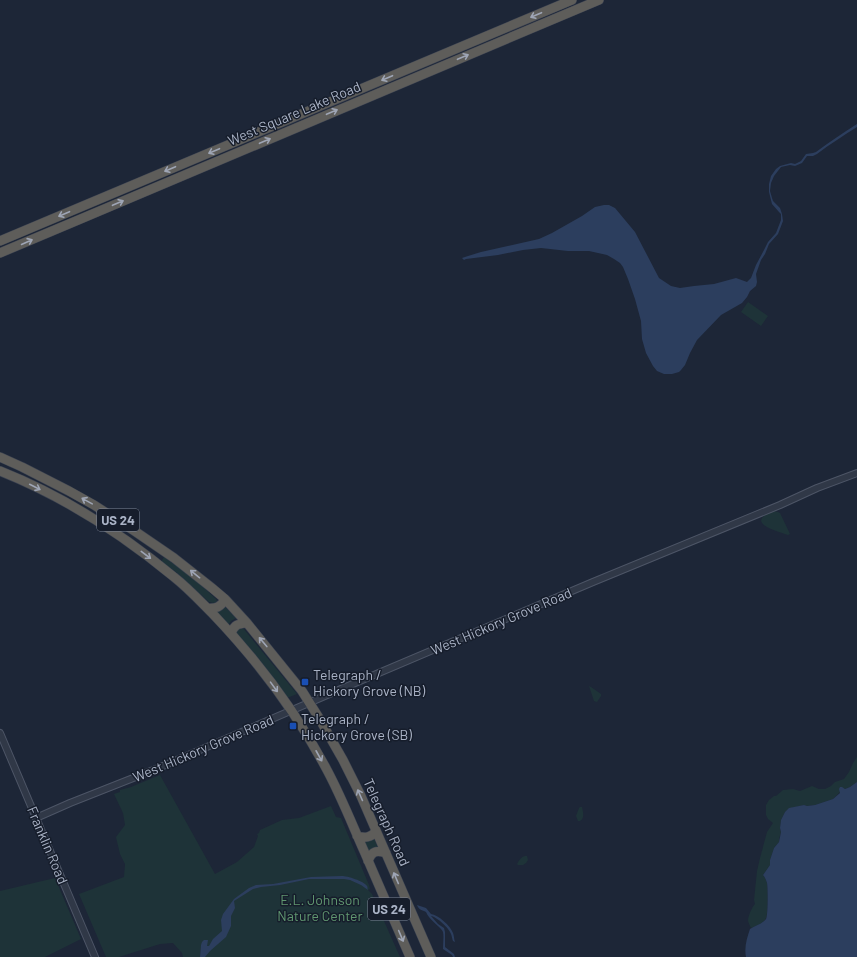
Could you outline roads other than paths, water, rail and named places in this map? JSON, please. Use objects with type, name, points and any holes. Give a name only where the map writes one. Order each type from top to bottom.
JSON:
[{"type":"highway","name":"West Square Lake Road","points":[[0,241],[572,0]]},
{"type":"highway","name":"West Square Lake Road","points":[[0,254],[599,0]]},
{"type":"highway","name":"US 24","points":[[0,457],[94,505],[174,558],[198,576],[225,599],[247,623],[310,702]]},
{"type":"highway","name":"US 24","points":[[0,471],[29,484],[86,514],[146,555],[174,577],[231,633],[256,663],[291,711],[327,770],[341,797],[410,957]]},
{"type":"highway","points":[[207,608],[216,608],[220,606],[225,599]]},
{"type":"highway","points":[[231,633],[236,625],[247,623]]},
{"type":"highway","name":"Telegraph Road","points":[[310,702],[343,760],[359,792],[431,957]]},
{"type":"highway","points":[[357,836],[365,838],[371,836],[376,831]]},
{"type":"highway","points":[[368,861],[370,855],[375,852],[386,854]]},
{"type":"street","name":"West Hickory Grove Road","points":[[36,818],[156,769],[600,579],[775,507],[817,488],[857,473]]},
{"type":"street","name":"Franklin Road","points":[[0,733],[95,957]]},
{"type":"water","points":[[857,124],[857,127],[817,154],[807,156],[802,163],[795,166],[790,165],[781,167],[774,176],[770,191],[773,201],[780,208],[783,221],[778,234],[769,244],[761,260],[756,274],[756,286],[750,291],[742,303],[721,315],[697,340],[685,365],[679,372],[664,374],[657,371],[653,366],[646,353],[642,339],[641,321],[628,279],[620,263],[607,255],[589,251],[568,251],[541,248],[464,260],[462,258],[481,252],[539,239],[582,216],[595,207],[609,205],[615,208],[635,232],[659,278],[671,286],[680,288],[714,284],[736,278],[747,282],[751,278],[768,242],[776,233],[781,220],[781,214],[772,204],[769,192],[771,176],[780,166],[791,163],[795,164],[801,161],[806,154],[816,152]]},
{"type":"water","points":[[857,782],[857,957],[746,957],[745,953],[747,939],[750,929],[763,922],[767,917],[767,883],[763,875],[770,865],[774,848],[779,842],[781,820],[785,812],[789,808],[804,805],[815,805],[833,799],[840,793],[840,787],[845,789]]},
{"type":"water","points":[[342,876],[363,882],[367,886],[368,890],[361,885],[344,879],[309,879],[253,889],[234,901],[235,908],[231,916],[231,926],[226,937],[205,957],[200,957],[202,942],[204,940],[208,940],[207,946],[209,946],[213,939],[222,931],[221,920],[223,914],[234,899],[249,888],[256,885],[273,884],[311,877]]},
{"type":"water","points":[[417,905],[426,908],[431,914],[440,918],[447,924],[453,934],[455,942],[445,926],[436,918],[431,916],[444,928],[445,947],[454,954],[455,957],[443,949],[442,930],[426,912],[420,909]]},
{"type":"place","name":"Telegraph / Hickory Grove (NB)","points":[[305,682]]},
{"type":"place","name":"Telegraph / Hickory Grove (SB)","points":[[293,726]]},
{"type":"park label","name":"E.L. Johnson Nature Center","points":[[320,908]]}]
